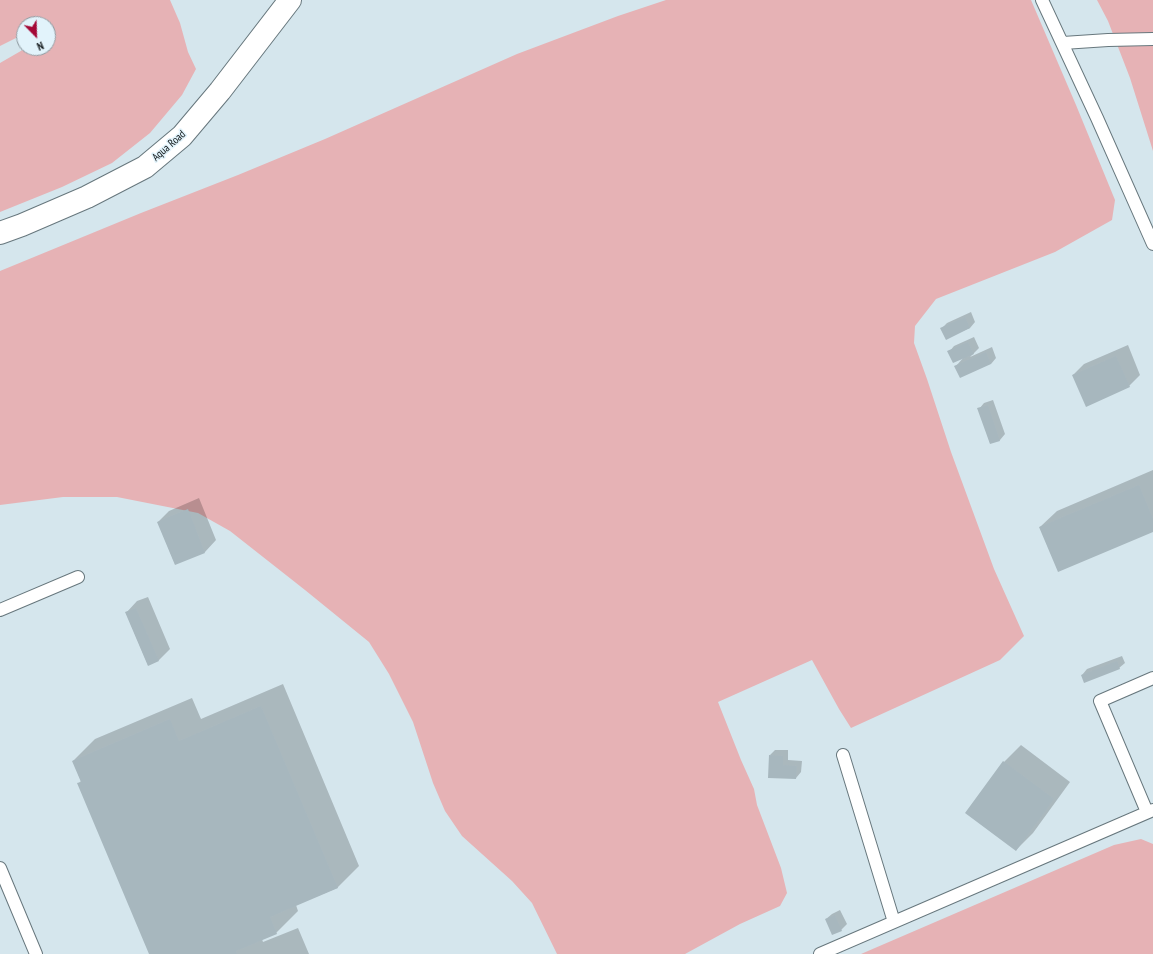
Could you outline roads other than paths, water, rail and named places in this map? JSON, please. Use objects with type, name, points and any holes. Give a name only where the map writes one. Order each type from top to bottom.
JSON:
[{"type":"street","name":"Aqua Road","points":[[0,233],[22,226],[87,197],[145,167],[182,136],[220,91],[290,0]]},
{"type":"lane","points":[[1042,0],[1063,43],[1153,244]]},
{"type":"lane","points":[[1063,43],[1153,39]]},
{"type":"lane","points":[[0,610],[78,577]]},
{"type":"lane","points":[[825,953],[1150,811],[1100,701],[1153,678]]},
{"type":"lane","points":[[843,755],[894,922]]},
{"type":"lane","points":[[0,868],[36,954]]}]
